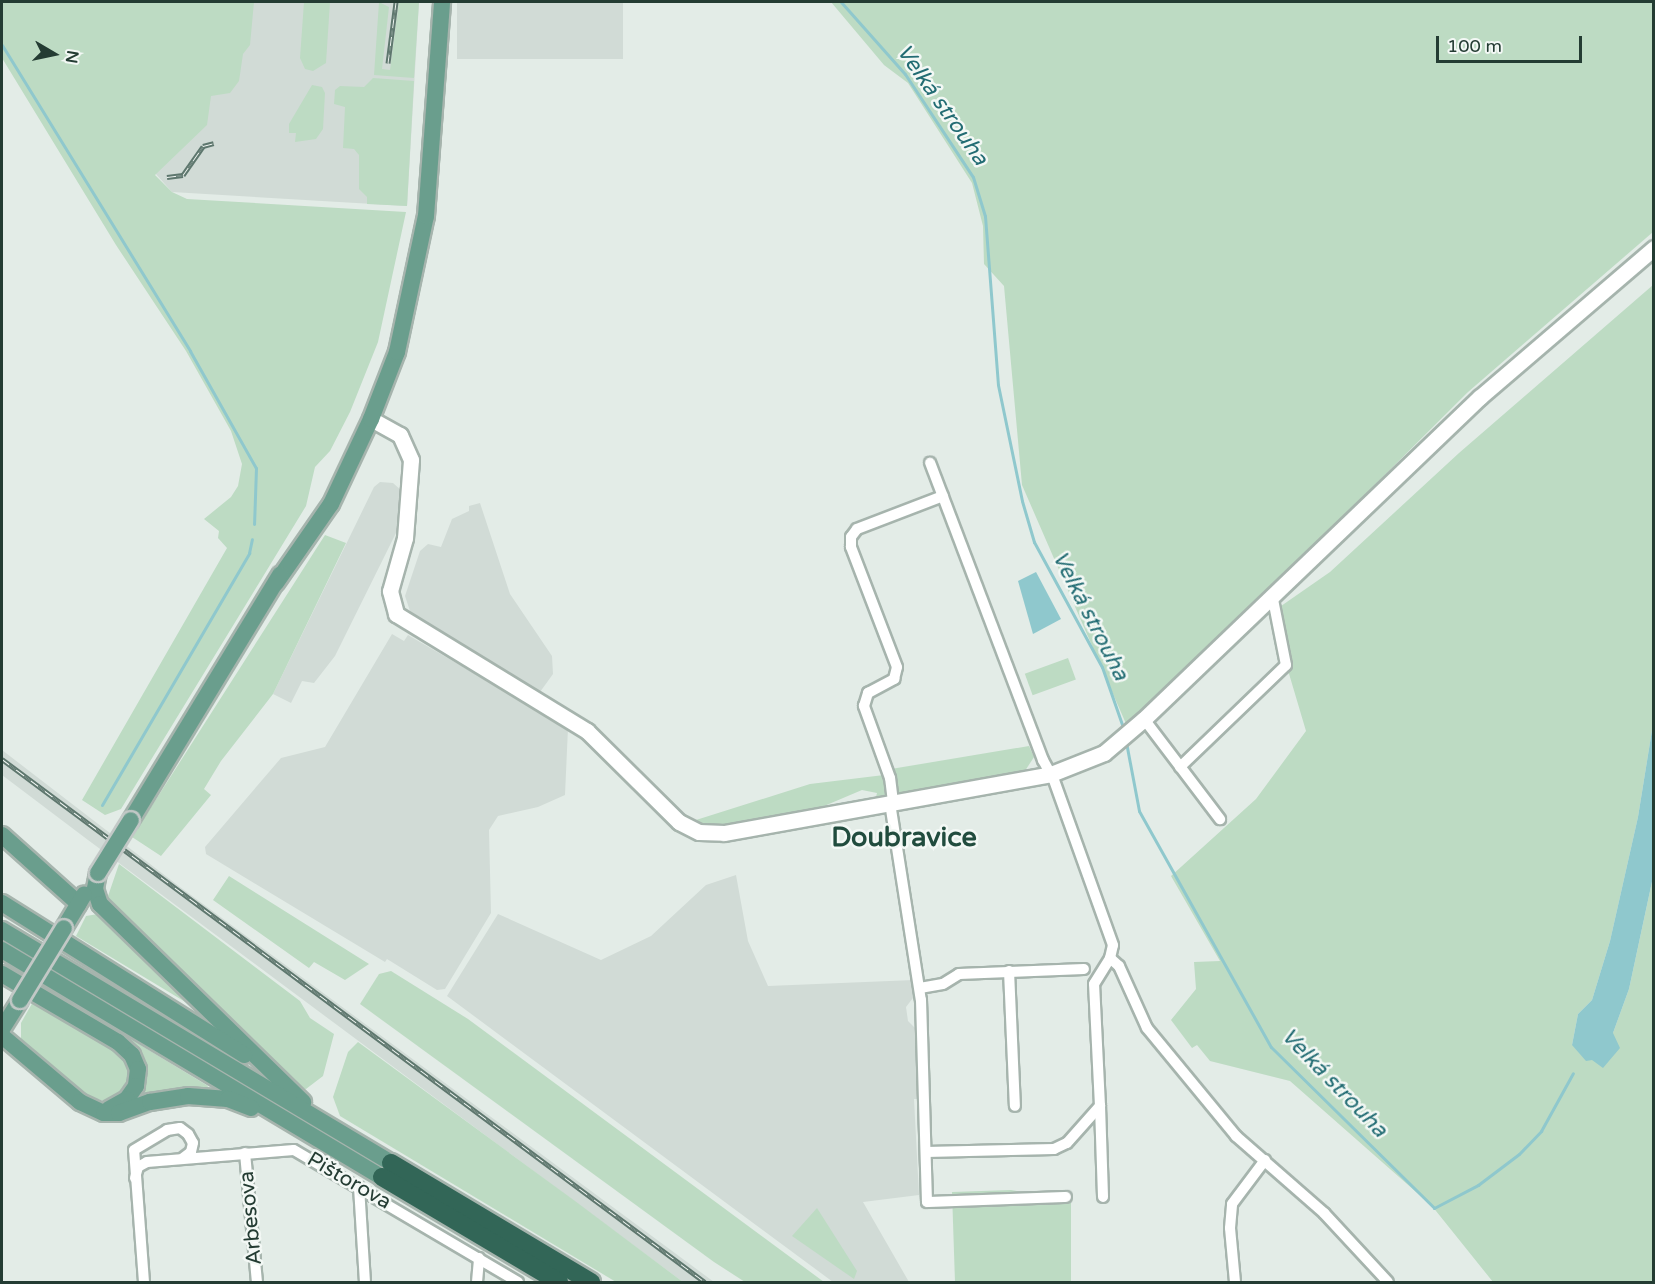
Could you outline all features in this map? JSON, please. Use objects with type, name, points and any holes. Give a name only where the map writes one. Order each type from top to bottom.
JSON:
[{"type":"highway","points":[[386,1170],[559,1282]]},
{"type":"highway","points":[[386,1170],[591,1282]]},
{"type":"main road","points":[[2,1029],[276,584],[321,521],[371,419],[401,337],[423,233],[442,2]]},
{"type":"main road","points":[[2,835],[79,904]]},
{"type":"main road","points":[[98,873],[95,888],[100,904],[272,1073],[325,1133]]},
{"type":"main road","points":[[2,903],[272,1073]]},
{"type":"main road","points":[[2,930],[386,1170]]},
{"type":"main road","points":[[2,950],[325,1133]]},
{"type":"main road","points":[[2,974],[118,1042],[132,1055],[138,1078],[127,1099],[111,1108],[90,1108]]},
{"type":"main road","points":[[2,1036],[90,1108],[114,1114],[175,1097],[214,1097],[245,1105],[325,1133]]},
{"type":"main road","points":[[2,1051],[20,1052]]},
{"type":"street","points":[[371,419],[400,435],[411,460],[405,538],[390,591],[392,608],[402,620],[587,731],[679,822],[692,830],[724,833],[1051,774],[1095,759],[1144,719],[1480,397],[1653,248]]},
{"type":"street","points":[[930,463],[1051,774],[1111,937],[1110,958],[1094,984],[1103,1197]]},
{"type":"street","points":[[943,496],[857,529],[851,537],[851,548],[897,667],[894,679],[868,693],[864,706],[890,778],[891,803],[920,988],[927,1202],[1066,1197]]},
{"type":"street","points":[[1179,767],[1286,665],[1272,594]]},
{"type":"street","points":[[1144,719],[1220,819]]},
{"type":"street","points":[[1110,958],[1119,966],[1148,1028],[1236,1136],[1324,1213],[1388,1282]]},
{"type":"street","points":[[920,988],[940,985],[959,974],[1084,969]]},
{"type":"street","points":[[1009,971],[1015,1106]]},
{"type":"street","points":[[926,1152],[1060,1148],[1100,1106]]},
{"type":"street","points":[[144,1282],[135,1178],[136,1146],[167,1130],[182,1129],[191,1138],[191,1152],[180,1159]]},
{"type":"street","name":"Pištorova","points":[[135,1178],[144,1162],[294,1150],[359,1186],[518,1282]]},
{"type":"street","name":"Arbesova","points":[[245,1153],[257,1282]]},
{"type":"street","points":[[1235,1282],[1230,1228],[1233,1201],[1265,1160]]},
{"type":"street","points":[[359,1186],[365,1282]]},
{"type":"street","points":[[477,1282],[478,1258]]},
{"type":"shaded area","points":[[2,2],[419,2],[407,206],[172,192]]},
{"type":"shaded area","points":[[457,2],[623,2],[623,59],[457,59]]},
{"type":"shaded area","points":[[380,482],[393,483],[402,491],[398,529],[335,656],[314,683],[302,681],[291,703],[273,694],[374,487]]},
{"type":"shaded area","points":[[480,503],[510,594],[552,656],[553,674],[540,692],[412,617],[405,596],[420,551],[428,544],[441,547],[452,519],[469,511],[469,506]]},
{"type":"shaded area","points":[[392,634],[404,641],[408,635],[568,728],[565,795],[538,807],[498,816],[489,830],[491,913],[445,989],[437,990],[387,959],[385,962],[206,854],[205,847],[281,758],[325,747]]},
{"type":"shaded area","points":[[2,750],[180,887],[714,1282],[683,1282],[88,840],[2,775]]},
{"type":"shaded area","points":[[736,875],[748,941],[768,986],[914,980],[916,994],[906,1007],[908,1021],[916,1029],[920,1099],[914,1099],[919,1195],[863,1202],[909,1282],[833,1282],[447,996],[498,914],[601,960],[651,936],[706,885]]},
{"type":"green space","points":[[2,2],[254,2],[250,45],[243,54],[239,81],[230,93],[211,96],[207,125],[155,175],[172,192],[187,199],[406,212],[378,342],[350,412],[330,451],[315,467],[306,506],[121,809],[105,815],[82,800],[227,548],[218,538],[219,531],[204,519],[231,497],[238,486],[242,464],[231,431],[186,351],[116,245],[2,58]]},
{"type":"green space","points":[[304,2],[330,2],[326,63],[313,71],[305,69],[300,58]]},
{"type":"green space","points":[[379,2],[389,7],[382,69],[390,70],[399,2],[419,2],[414,78],[374,75]]},
{"type":"green space","points":[[831,2],[1653,2],[1653,232],[1468,392],[1229,630],[1127,726],[1022,485],[1004,286],[984,264],[983,226],[972,183],[908,83],[884,65]]},
{"type":"green space","points":[[373,78],[414,81],[407,206],[367,204],[367,197],[359,189],[359,155],[354,149],[343,148],[345,107],[334,104],[335,90],[340,86],[364,87]]},
{"type":"green space","points":[[312,85],[322,87],[325,93],[323,129],[316,139],[295,142],[296,133],[289,133],[289,124]]},
{"type":"green space","points":[[1653,285],[1653,724],[1638,817],[1610,941],[1592,1000],[1578,1014],[1572,1045],[1613,1033],[1629,989],[1653,877],[1653,1282],[1493,1282],[1432,1206],[1290,1081],[1210,1061],[1197,1045],[1192,1048],[1171,1020],[1196,989],[1194,962],[1220,961],[1171,876],[1256,799],[1306,731],[1271,613],[1330,572],[1459,453]]},
{"type":"green space","points":[[325,535],[346,543],[273,694],[221,761],[204,789],[211,795],[161,856],[132,837]]},
{"type":"green space","points":[[1068,658],[1076,680],[1033,695],[1025,674]]},
{"type":"green space","points":[[1029,746],[1034,757],[1023,774],[903,794],[896,792],[891,769]]},
{"type":"green space","points":[[884,775],[887,793],[881,798],[876,797],[877,793],[862,790],[810,812],[728,826],[699,824],[696,820],[810,784]]},
{"type":"green space","points":[[119,864],[300,1001],[310,1018],[334,1034],[323,1076],[306,1089],[300,1088],[107,899]]},
{"type":"green space","points":[[229,876],[369,964],[345,980],[314,962],[309,968],[213,900]]},
{"type":"green space","points":[[98,914],[192,1006],[76,936],[86,916]]},
{"type":"green space","points":[[391,971],[468,1019],[824,1282],[745,1282],[714,1262],[360,1004],[379,974]]},
{"type":"green space","points":[[43,986],[208,1086],[206,1090],[135,1101],[143,1069],[41,991]]},
{"type":"green space","points":[[34,1000],[122,1052],[132,1071],[124,1093],[108,1102],[79,1094],[28,1050],[21,1039],[21,1023]]},
{"type":"green space","points":[[358,1042],[683,1282],[616,1282],[340,1116],[333,1097],[348,1052]]},
{"type":"green space","points":[[1011,1190],[1071,1200],[1071,1282],[955,1282],[952,1192]]},
{"type":"green space","points":[[817,1208],[857,1271],[854,1279],[792,1236]]},
{"type":"water","points":[[1036,572],[1061,619],[1033,634],[1018,581]]},
{"type":"water","points":[[1653,724],[1653,877],[1629,989],[1613,1033],[1620,1048],[1603,1068],[1592,1060],[1586,1061],[1572,1045],[1578,1014],[1592,1000],[1610,941],[1638,817]]},
{"type":"waterway","name":"Velká strouha","points":[[841,2],[905,74],[973,177],[985,216],[998,385],[1022,501],[1034,542],[1102,667],[1124,730]]},
{"type":"waterway","points":[[2,45],[190,351],[256,468],[254,524]]},
{"type":"waterway","points":[[102,805],[249,553],[252,539]]},
{"type":"waterway","name":"Velká strouha","points":[[1126,742],[1139,811],[1271,1047],[1434,1208],[1478,1185],[1519,1154],[1541,1131],[1573,1073]]},
{"type":"railway","points":[[388,63],[396,2]]},
{"type":"railway","points":[[167,177],[183,175],[203,146],[214,143]]},
{"type":"railway","points":[[2,759],[705,1282]]},
{"type":"district","name":"Doubravice","points":[[904,838]]}]
